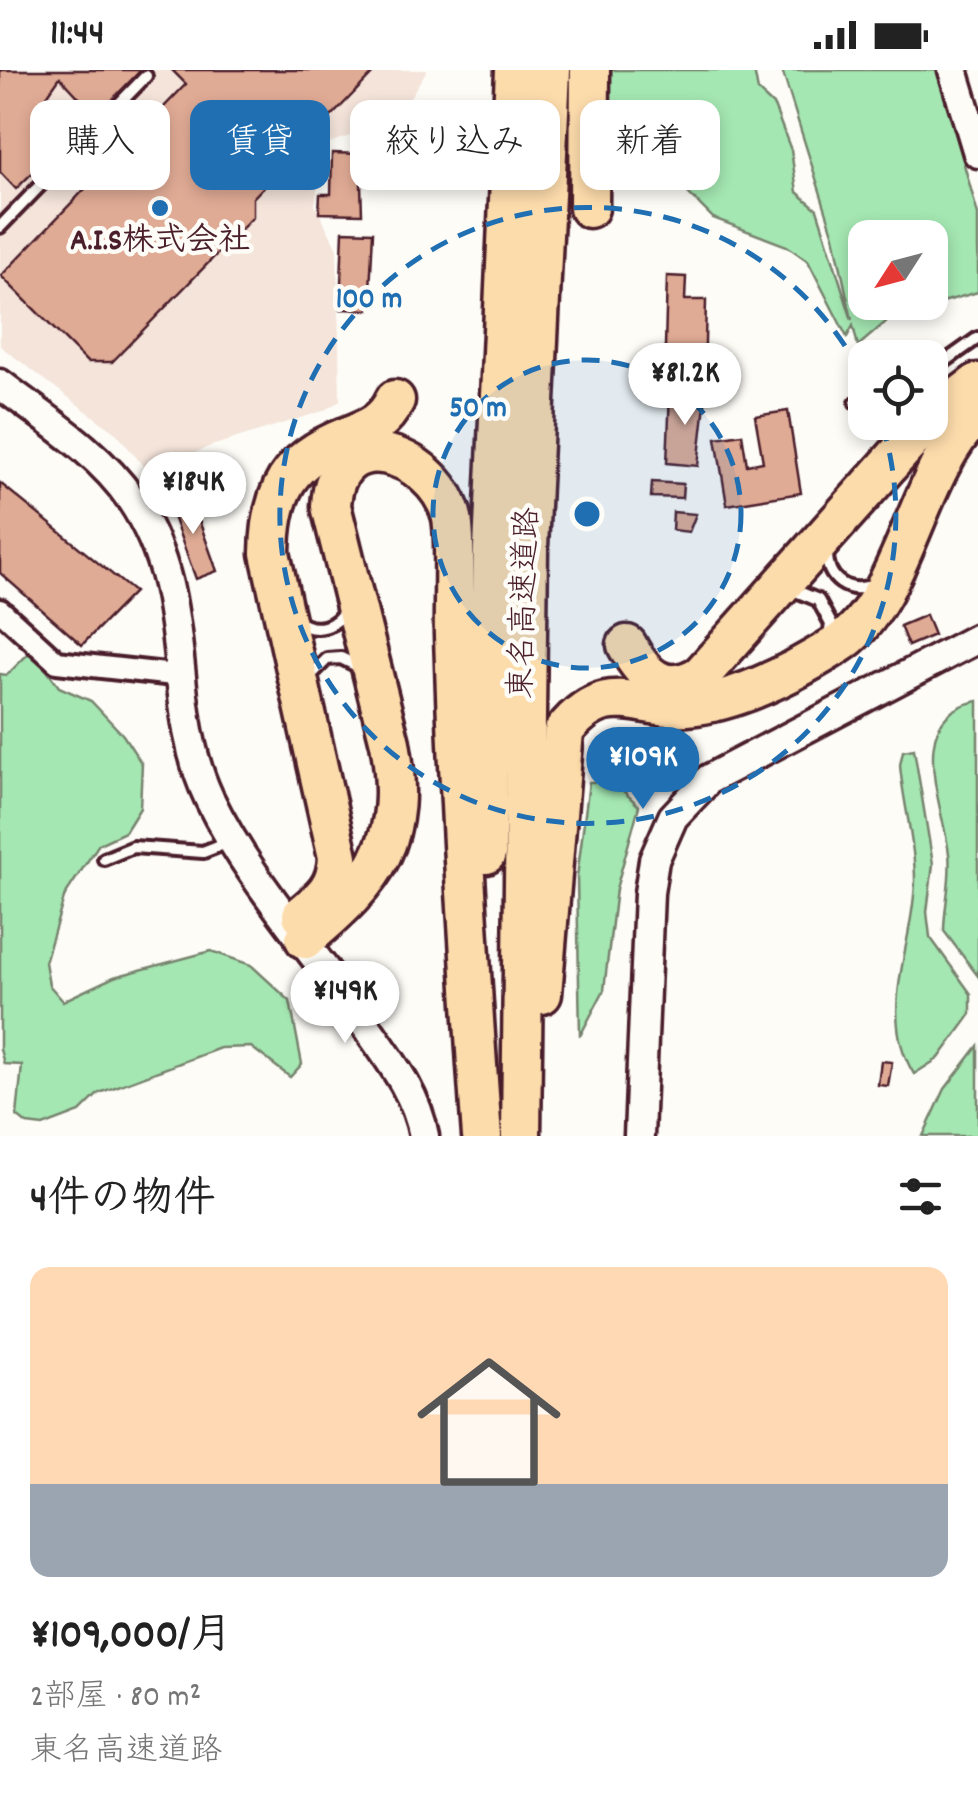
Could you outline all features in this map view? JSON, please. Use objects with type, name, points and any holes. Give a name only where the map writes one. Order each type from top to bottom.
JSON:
[{"type":"highway","name":"東名高速道路","points":[[483,1136],[493,548],[515,70]]},
{"type":"highway","name":"東名高速道路","points":[[523,1136],[528,546],[551,70]]},
{"type":"highway","points":[[590,70],[590,208]]},
{"type":"highway","points":[[948,406],[978,383]]},
{"type":"highway","points":[[299,931],[337,879],[338,857],[270,553],[272,508],[281,488],[310,454],[370,429],[390,411],[395,400]]},
{"type":"highway","points":[[523,1136],[564,730],[588,706],[606,698],[694,706],[755,686],[812,660],[863,624],[951,445],[978,413]]},
{"type":"highway","points":[[627,645],[649,678],[675,686],[700,675],[911,440]]},
{"type":"highway","points":[[299,931],[368,883],[382,860],[390,834],[397,782],[331,506],[332,487],[352,460],[386,454],[430,475],[453,519],[457,758],[483,1136]]},
{"type":"street","points":[[954,70],[978,152]]},
{"type":"street","points":[[0,384],[77,444],[131,500],[168,578],[198,770],[232,840],[402,1078],[424,1136]]},
{"type":"street","points":[[0,610],[57,662],[183,676]]},
{"type":"street","points":[[639,1136],[648,893],[654,860],[673,817],[708,779],[978,638]]},
{"type":"lane","points":[[0,227],[146,76]]},
{"type":"lane","points":[[948,359],[978,338]]},
{"type":"lane","points":[[832,529],[826,557],[836,580],[856,590],[888,576]]},
{"type":"lane","points":[[768,602],[796,592],[818,600],[831,624],[830,635],[812,660]]},
{"type":"lane","points":[[280,602],[307,628],[322,628],[345,613],[354,593]]},
{"type":"lane","points":[[303,695],[308,676],[327,659],[341,658],[358,666],[374,686]]},
{"type":"lane","points":[[104,860],[133,846],[203,852],[232,840]]},
{"type":"shaded area","points":[[0,70],[427,70],[408,100],[350,100],[350,136],[330,143],[330,100],[190,100],[190,190],[317,190],[315,205],[337,248],[340,401],[323,411],[208,447],[150,474],[117,434],[0,346]]},
{"type":"green space","points":[[605,70],[754,70],[758,91],[774,106],[791,150],[797,192],[817,209],[848,307],[848,320],[888,320],[865,340],[856,340],[853,326],[847,337],[808,261],[787,246],[713,218],[685,190],[720,190],[720,100],[604,100]]},
{"type":"green space","points":[[782,70],[938,70],[978,215],[978,292],[948,300],[948,220],[848,220],[848,301],[834,236]]},
{"type":"green space","points":[[32,650],[59,687],[91,701],[123,735],[142,764],[140,808],[125,832],[99,844],[65,895],[45,962],[49,985],[63,1001],[114,977],[211,951],[251,965],[290,1001],[302,1064],[290,1077],[251,1047],[220,1048],[99,1093],[80,1112],[43,1126],[27,1124],[17,1116],[22,1065],[4,1064],[0,1049],[0,674],[7,675]]},
{"type":"green space","points":[[978,701],[978,976],[944,931],[950,863],[933,765],[934,743],[941,724],[955,710]]},
{"type":"green space","points":[[914,749],[933,864],[927,912],[930,937],[971,994],[971,1014],[939,1058],[914,1074],[903,1051],[897,1003],[915,880],[900,765],[903,751]]},
{"type":"green space","points":[[589,782],[614,782],[639,806],[616,889],[604,990],[580,1036],[577,877]]},
{"type":"green space","points":[[978,1046],[978,1136],[923,1136],[945,1089]]},
{"type":"building","name":"A.I.S株式会社","points":[[0,70],[142,70],[112,100],[81,100],[60,77],[44,100],[30,100],[30,175],[16,189],[0,172]]},
{"type":"building","name":"A.I.S株式会社","points":[[172,70],[376,70],[330,118],[330,100],[190,100],[190,190],[261,190],[253,198],[253,217],[112,362],[87,362],[1,276],[84,190],[170,190],[170,101],[186,84]]},
{"type":"building","points":[[332,153],[350,154],[350,190],[361,190],[362,214],[319,213],[320,194],[331,194]]},
{"type":"building","points":[[343,231],[373,232],[369,310],[340,309]]},
{"type":"building","points":[[667,276],[686,277],[685,300],[706,300],[704,383],[664,382]]},
{"type":"building","points":[[670,392],[706,395],[698,466],[667,463]]},
{"type":"building","points":[[788,411],[801,493],[727,505],[716,438],[742,434],[747,465],[763,462],[755,416]]},
{"type":"building","points":[[652,482],[683,484],[682,498],[651,497]]},
{"type":"building","points":[[0,483],[134,592],[82,645],[0,573]]},
{"type":"building","points":[[190,495],[217,571],[196,579],[168,503]]},
{"type":"building","points":[[673,512],[696,514],[689,532],[672,530]]},
{"type":"building","points":[[926,615],[934,635],[908,646],[900,626]]},
{"type":"building","points":[[881,1061],[892,1062],[888,1086],[878,1085]]},
{"type":"place","name":"A.I.S株式会社","points":[[160,208]]}]
